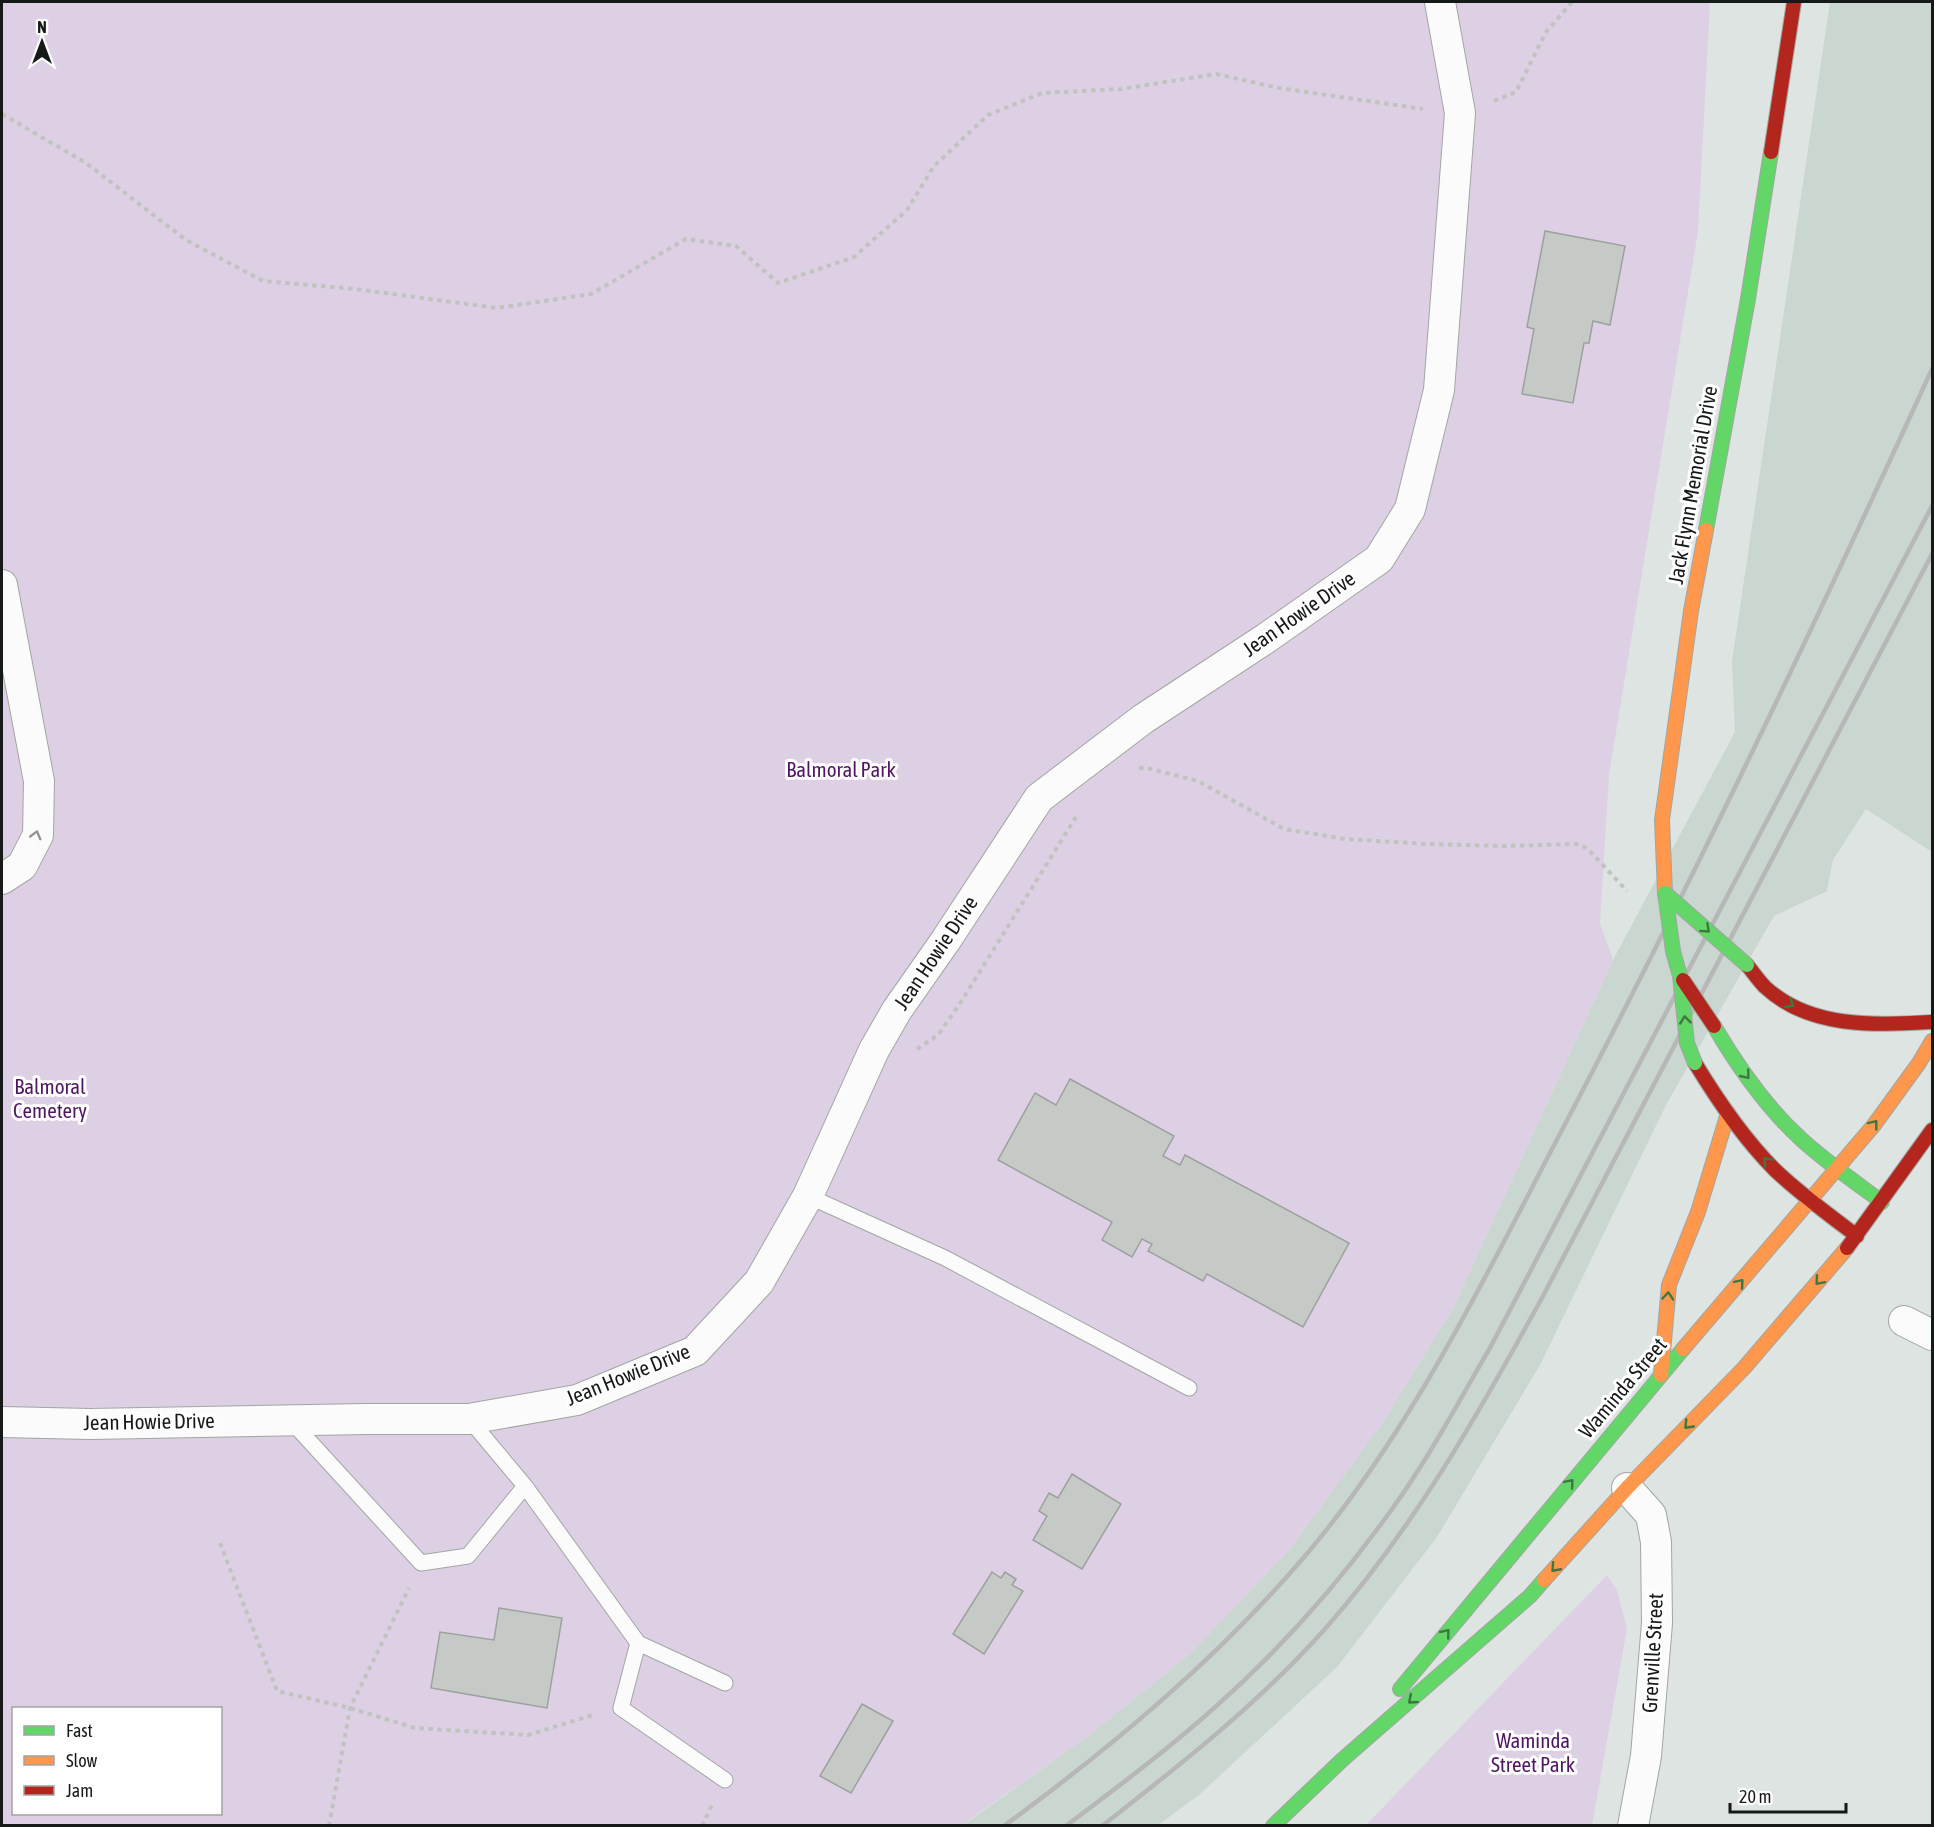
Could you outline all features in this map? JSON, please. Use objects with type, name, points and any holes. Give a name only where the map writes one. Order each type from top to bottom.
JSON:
[{"type":"main road","name":"Jack Flynn Memorial Drive","points":[[1794,2],[1748,299],[1691,611],[1662,820],[1663,858],[1665,892],[1673,951],[1680,976],[1687,1043],[1695,1063],[1749,1142],[1810,1200],[1857,1236]]},
{"type":"main road","points":[[1665,892],[1747,965],[1765,987],[1793,1006],[1815,1016],[1860,1024],[1932,1022]]},
{"type":"main road","name":"Jack Flynn Memorial Drive","points":[[1680,976],[1737,1064],[1770,1105],[1800,1138],[1882,1202]]},
{"type":"main road","name":"Waminda Street","points":[[1342,1760],[1487,1582],[1838,1169],[1874,1125],[1919,1063],[1932,1041]]},
{"type":"main road","points":[[1661,1376],[1669,1285],[1698,1212],[1728,1113]]},
{"type":"main road","name":"Waminda Street","points":[[1273,1826],[1342,1760],[1530,1596],[1627,1488],[1744,1368],[1857,1236],[1932,1130]]},
{"type":"street","name":"Jean Howie Drive","points":[[2,1422],[90,1424],[469,1419],[577,1400],[695,1351],[759,1282],[808,1196],[874,1050],[897,1010],[1039,798],[1143,719],[1265,639],[1379,559],[1410,509],[1440,390],[1460,114],[1440,2]]},
{"type":"street","points":[[2,585],[39,780],[38,835],[22,866],[2,879]]},
{"type":"street","points":[[1904,1321],[1932,1335]]},
{"type":"street","name":"Grenville Street","points":[[1627,1488],[1651,1515],[1656,1542],[1657,1623],[1647,1745],[1633,1826]]},
{"type":"lane","points":[[808,1196],[945,1258],[1189,1388]]},
{"type":"lane","points":[[469,1419],[525,1486],[638,1643],[725,1683]]},
{"type":"lane","points":[[290,1420],[421,1563],[468,1556],[525,1486]]},
{"type":"lane","points":[[638,1643],[621,1708],[724,1780]]},
{"type":"path","points":[[2,114],[86,163],[186,240],[263,281],[355,289],[496,308],[591,294],[686,239],[736,246],[778,283],[854,257],[907,210],[934,166],[988,115],[1042,93],[1121,89],[1215,74],[1279,88],[1460,114],[1516,92],[1546,32],[1572,2]]},
{"type":"path","points":[[1129,769],[1147,768],[1198,781],[1284,830],[1345,839],[1427,844],[1503,846],[1576,844],[1587,848],[1627,891]]},
{"type":"path","points":[[874,1050],[892,1057],[910,1054],[938,1035],[1080,810]]},
{"type":"path","points":[[220,1543],[277,1691],[350,1708],[415,1728],[528,1735],[582,1717],[621,1708]]},
{"type":"path","points":[[329,1826],[350,1708],[421,1563]]},
{"type":"shaded area","points":[[1830,2],[1932,2],[1932,852],[1866,809],[1833,860],[1827,891],[1774,916],[1666,1105],[1540,1365],[1437,1537],[1337,1667],[1199,1795],[1158,1825],[962,1826],[1087,1737],[1191,1653],[1289,1550],[1383,1422],[1452,1310],[1613,960],[1735,732],[1732,661]]},
{"type":"green space","name":"Balmoral Park","points":[[2,2],[1710,2],[1698,231],[1609,775],[1600,923],[1613,960],[1452,1310],[1383,1422],[1289,1550],[1191,1653],[1087,1737],[962,1825],[2,1825]]},
{"type":"green space","name":"Waminda Street Park","points":[[1607,1575],[1617,1590],[1627,1629],[1592,1825],[1366,1825]]},
{"type":"building","points":[[1545,231],[1625,246],[1610,325],[1593,321],[1589,343],[1584,343],[1573,403],[1522,394],[1534,329],[1527,327]]},
{"type":"building","points":[[1070,1079],[1174,1136],[1163,1156],[1180,1165],[1185,1155],[1349,1243],[1303,1327],[1207,1274],[1203,1281],[1148,1251],[1152,1244],[1142,1239],[1132,1257],[1102,1240],[1112,1222],[998,1160],[1035,1093],[1056,1105]]},
{"type":"building","points":[[1072,1474],[1121,1504],[1082,1569],[1033,1540],[1047,1516],[1039,1511],[1049,1493],[1058,1498]]},
{"type":"building","points":[[992,1572],[1001,1578],[1005,1572],[1016,1579],[1012,1585],[1023,1591],[984,1654],[953,1634]]},
{"type":"building","points":[[499,1608],[562,1618],[547,1708],[431,1688],[440,1632],[494,1640]]},
{"type":"building","points":[[862,1704],[893,1721],[851,1793],[820,1776]]},
{"type":"railway","points":[[1004,1826],[1085,1765],[1162,1700],[1200,1666],[1271,1594],[1344,1507],[1414,1404],[1476,1295],[1612,1034],[1798,656],[1932,369]]},
{"type":"railway","points":[[1066,1826],[1177,1740],[1262,1663],[1352,1563],[1406,1490],[1491,1346],[1932,506]]},
{"type":"railway","points":[[1102,1826],[1218,1733],[1299,1657],[1356,1592],[1416,1511],[1469,1427],[1543,1296],[1932,554]]},
{"type":"traffic: fast","points":[[1706,530],[1748,299],[1771,152]]},
{"type":"traffic: fast","points":[[1665,893],[1673,951],[1680,976],[1687,1043],[1695,1063]]},
{"type":"traffic: fast","points":[[1665,893],[1747,965]]},
{"type":"traffic: fast","points":[[1714,1026],[1753,1086],[1788,1127],[1820,1156],[1882,1202]]},
{"type":"traffic: fast","points":[[1400,1689],[1683,1349]]},
{"type":"traffic: fast","points":[[1273,1826],[1342,1760],[1530,1596],[1544,1580]]},
{"type":"traffic: slow","points":[[1665,893],[1662,820],[1691,611],[1706,530]]},
{"type":"traffic: slow","points":[[1683,1349],[1874,1125],[1919,1063],[1932,1041]]},
{"type":"traffic: slow","points":[[1661,1375],[1669,1285],[1698,1212],[1728,1113]]},
{"type":"traffic: slow","points":[[1544,1580],[1627,1488],[1744,1368],[1847,1248]]},
{"type":"traffic: jam","points":[[1771,152],[1794,2]]},
{"type":"traffic: jam","points":[[1747,965],[1765,987],[1783,1001],[1802,1011],[1844,1021],[1866,1023],[1932,1022]]},
{"type":"traffic: jam","points":[[1683,980],[1714,1026]]},
{"type":"traffic: jam","points":[[1695,1063],[1732,1119],[1763,1158],[1794,1187],[1857,1236]]},
{"type":"traffic: jam","points":[[1847,1248],[1932,1130]]},
{"type":"park label","name":"Balmoral Cemetery","points":[[50,1099]]}]
